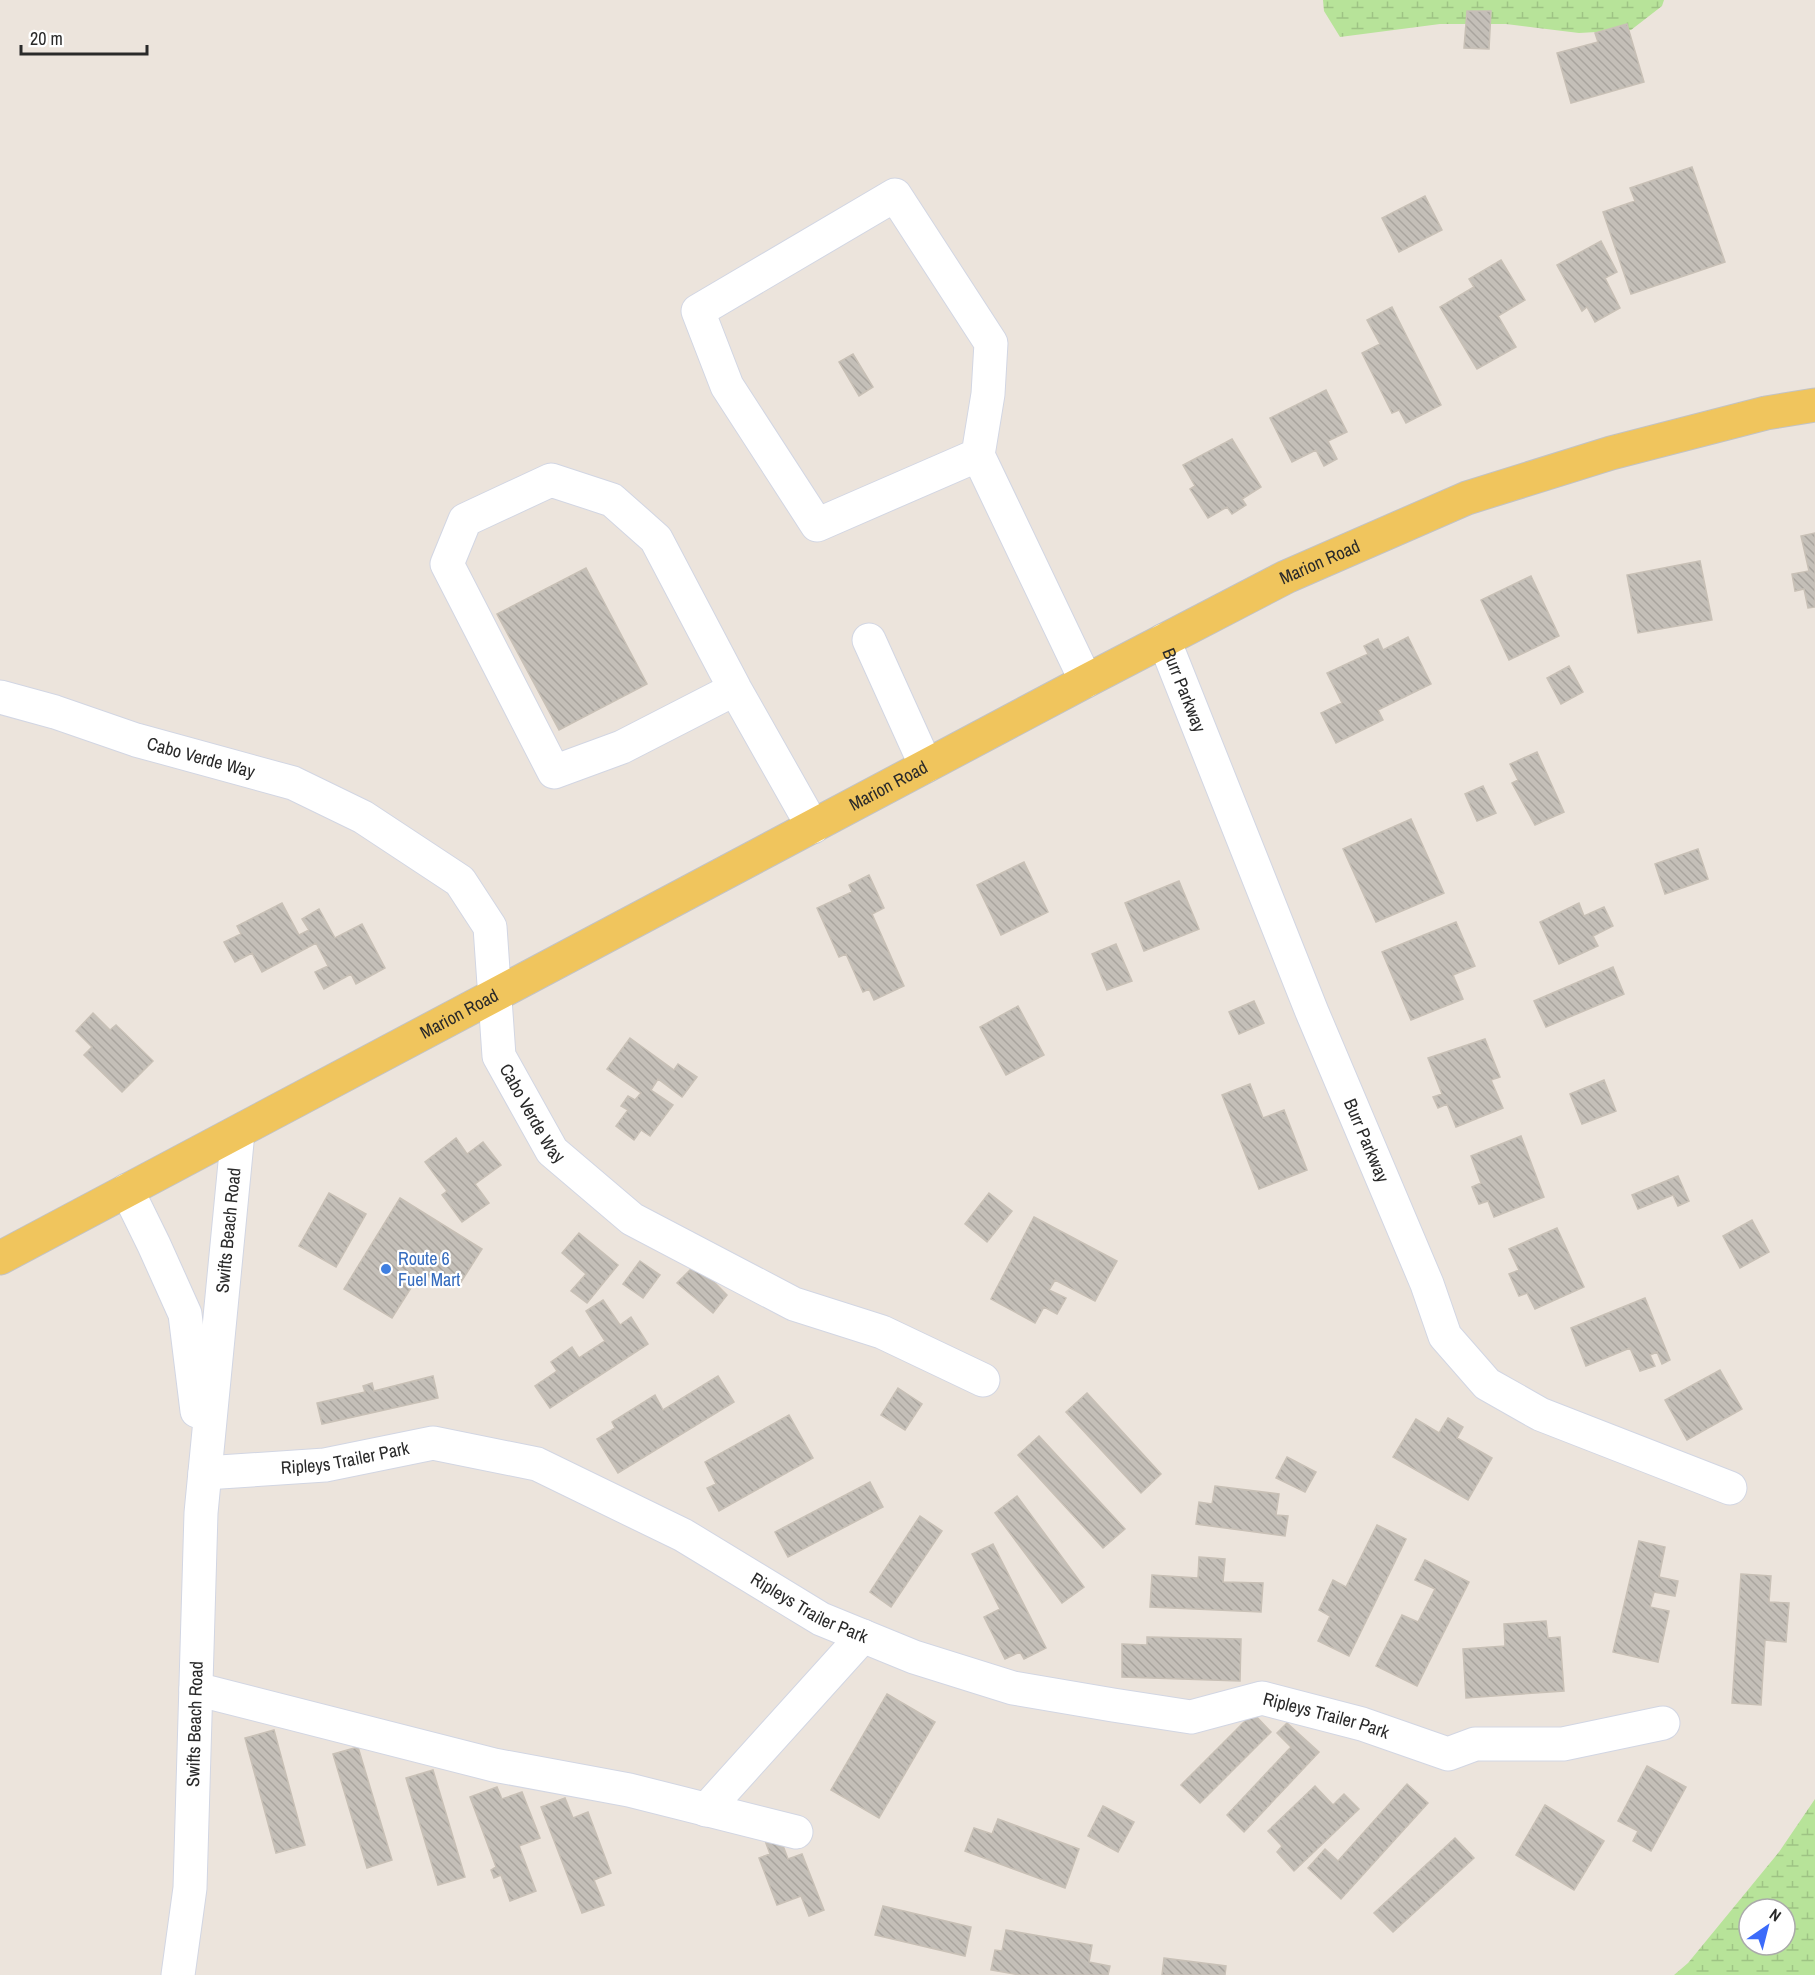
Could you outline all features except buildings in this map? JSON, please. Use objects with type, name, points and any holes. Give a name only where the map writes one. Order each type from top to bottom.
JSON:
[{"type":"main road","name":"Marion Road","points":[[0,1258],[1286,577],[1467,498],[1611,453],[1766,413],[1815,405]]},
{"type":"street","points":[[978,455],[818,525],[726,386],[698,311],[895,195],[991,344],[988,394],[978,455],[1086,681]]},
{"type":"street","points":[[735,689],[622,747],[554,772],[447,564],[465,520],[551,480],[612,500],[656,539],[735,689],[813,827]]},
{"type":"street","points":[[869,640],[926,766]]},
{"type":"street","name":"Burr Parkway","points":[[1164,640],[1312,1012],[1427,1284],[1445,1336],[1487,1384],[1540,1414],[1730,1488]]},
{"type":"street","name":"Cabo Verde Way","points":[[0,697],[54,712],[136,740],[293,783],[363,817],[460,881],[490,927],[499,1056],[552,1151],[632,1219],[794,1304],[882,1332],[983,1380]]},
{"type":"street","name":"Swifts Beach Road","points":[[178,1975],[190,1888],[201,1513],[238,1132]]},
{"type":"street","name":"Swifts Beach Road","points":[[127,1190],[185,1314],[205,1473]]},
{"type":"street","name":"Ripleys Trailer Park","points":[[205,1473],[325,1465],[433,1443],[537,1464],[682,1536],[821,1619],[914,1657],[1013,1688],[1191,1716],[1263,1698],[1362,1724],[1448,1754],[1475,1744],[1563,1744],[1662,1723]]},
{"type":"street","points":[[706,1810],[862,1636]]},
{"type":"street","points":[[196,1689],[494,1765],[629,1790],[796,1832]]},
{"type":"green space","points":[[1323,0],[1664,0],[1662,6],[1631,30],[1579,33],[1506,24],[1440,24],[1340,37],[1324,11]]},
{"type":"green space","points":[[1815,1799],[1815,1975],[1674,1975],[1688,1963],[1737,1903],[1737,1957],[1797,1957],[1797,1897],[1742,1897],[1779,1852]]},
{"type":"place","name":"Route 6 Fuel Mart","points":[[386,1269]]}]
